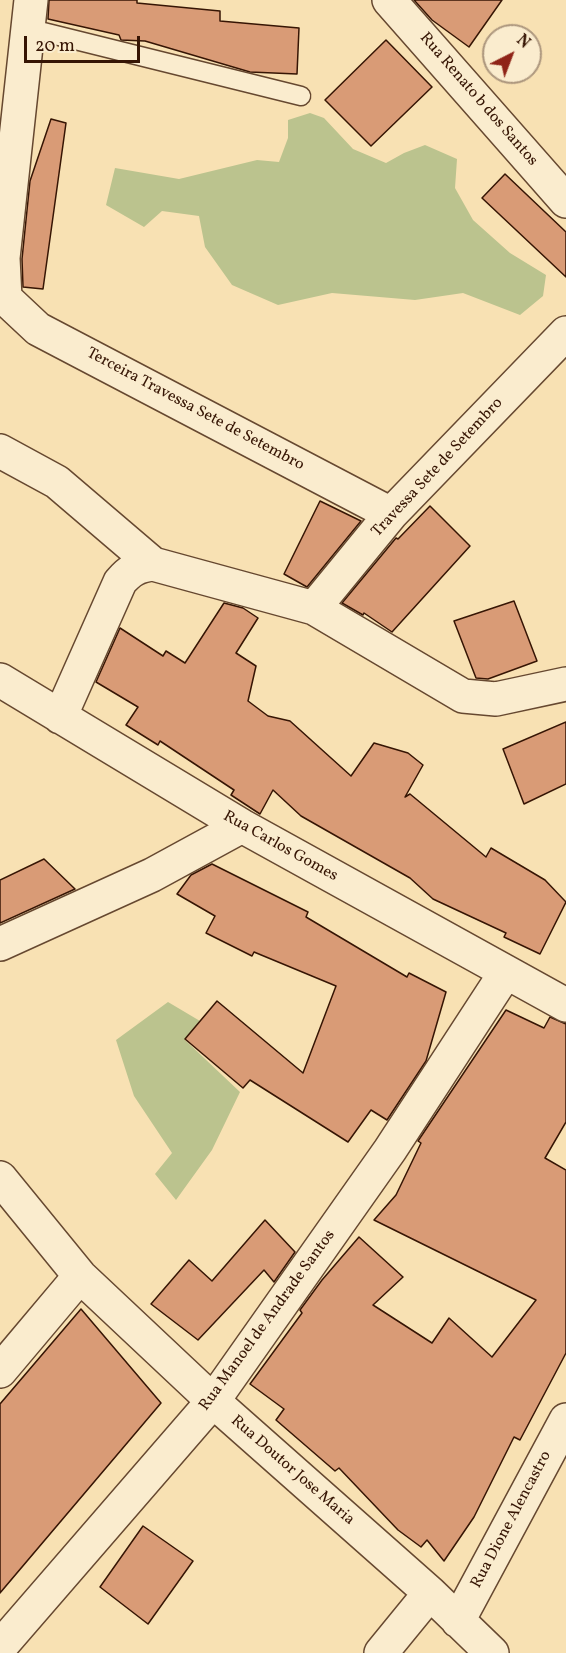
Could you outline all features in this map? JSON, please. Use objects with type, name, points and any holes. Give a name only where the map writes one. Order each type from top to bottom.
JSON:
[{"type":"street","name":"Rua Renato b dos Santos","points":[[396,3],[566,201]]},
{"type":"street","name":"Terceira Travessa Sete de Setembro","points":[[29,14],[3,258],[5,298],[38,329],[391,514]]},
{"type":"street","name":"Travessa Sete de Setembro","points":[[314,608],[391,514],[566,333]]},
{"type":"street","points":[[0,451],[57,482],[153,564]]},
{"type":"street","points":[[60,717],[120,582],[128,572],[153,564],[314,608],[463,696],[496,699],[566,684]]},
{"type":"street","name":"Rua Carlos Gomes","points":[[0,680],[242,826],[566,1005]]},
{"type":"street","points":[[0,944],[152,875],[242,826]]},
{"type":"street","name":"Rua Manoel de Andrade Santos","points":[[0,1647],[213,1401],[390,1150],[506,972]]},
{"type":"street","name":"Rua Doutor Jose Maria","points":[[0,1178],[80,1276],[213,1401],[430,1593],[492,1653]]},
{"type":"street","points":[[0,1371],[80,1276]]},
{"type":"street","name":"Rua Dione Alencastro","points":[[458,1621],[566,1420]]},
{"type":"street","points":[[381,1653],[430,1593]]},
{"type":"lane","points":[[29,14],[301,96]]},
{"type":"green space","points":[[310,113],[324,118],[353,149],[386,163],[425,145],[457,159],[455,188],[473,220],[510,253],[546,275],[543,296],[520,315],[463,293],[415,300],[332,293],[278,305],[232,285],[205,247],[199,216],[162,211],[144,227],[106,205],[115,168],[179,179],[257,160],[279,162],[288,138],[288,120]]},
{"type":"green space","points":[[168,1002],[200,1021],[185,1040],[240,1092],[212,1150],[176,1200],[155,1174],[172,1153],[134,1096],[116,1040]]},
{"type":"building","points":[[49,0],[137,0],[137,3],[220,11],[220,21],[299,28],[297,74],[250,72],[145,41],[121,40],[119,35],[48,19]]},
{"type":"building","points":[[414,0],[502,0],[485,24],[482,24],[482,28],[469,47],[432,20]]},
{"type":"building","points":[[386,40],[432,87],[371,146],[325,100]]},
{"type":"building","points":[[51,119],[66,123],[43,289],[23,287],[22,259],[30,181]]},
{"type":"building","points":[[505,174],[566,232],[566,277],[482,198]]},
{"type":"building","points":[[320,501],[361,521],[307,587],[284,574]]},
{"type":"building","points":[[430,506],[470,546],[392,632],[364,613],[363,615],[342,603],[396,538],[398,539]]},
{"type":"building","points":[[514,601],[537,661],[488,679],[476,678],[454,621]]},
{"type":"building","points":[[224,603],[243,608],[258,618],[236,653],[256,666],[248,701],[268,716],[290,721],[351,776],[374,743],[408,753],[423,765],[405,797],[410,794],[486,857],[491,848],[545,880],[566,902],[540,954],[504,937],[506,933],[433,899],[410,878],[301,816],[273,790],[260,814],[231,795],[234,790],[160,741],[158,745],[126,725],[138,707],[96,682],[120,628],[163,656],[166,651],[185,663]]},
{"type":"building","points":[[566,722],[566,784],[524,804],[503,749]]},
{"type":"building","points":[[44,859],[75,889],[0,923],[0,880]]},
{"type":"building","points":[[212,864],[308,912],[306,917],[407,977],[409,973],[446,992],[426,1061],[387,1120],[371,1110],[348,1142],[250,1080],[243,1088],[185,1039],[217,1001],[303,1073],[336,986],[254,952],[252,956],[206,933],[215,916],[177,894],[191,875]]},
{"type":"building","points":[[506,1010],[544,1028],[550,1017],[566,1024],[566,1122],[545,1158],[566,1170],[566,1353],[520,1440],[514,1437],[474,1517],[444,1561],[427,1540],[421,1547],[398,1530],[339,1468],[335,1471],[276,1420],[284,1409],[250,1384],[302,1313],[300,1310],[322,1280],[359,1237],[403,1277],[373,1305],[432,1343],[449,1318],[492,1357],[536,1300],[374,1220],[396,1195],[421,1143],[418,1141]]},
{"type":"building","points":[[265,1220],[295,1252],[274,1282],[264,1270],[198,1340],[151,1304],[189,1260],[212,1281]]},
{"type":"building","points":[[81,1309],[161,1403],[0,1593],[0,1404]]},
{"type":"building","points":[[143,1526],[193,1561],[148,1624],[100,1587]]}]
